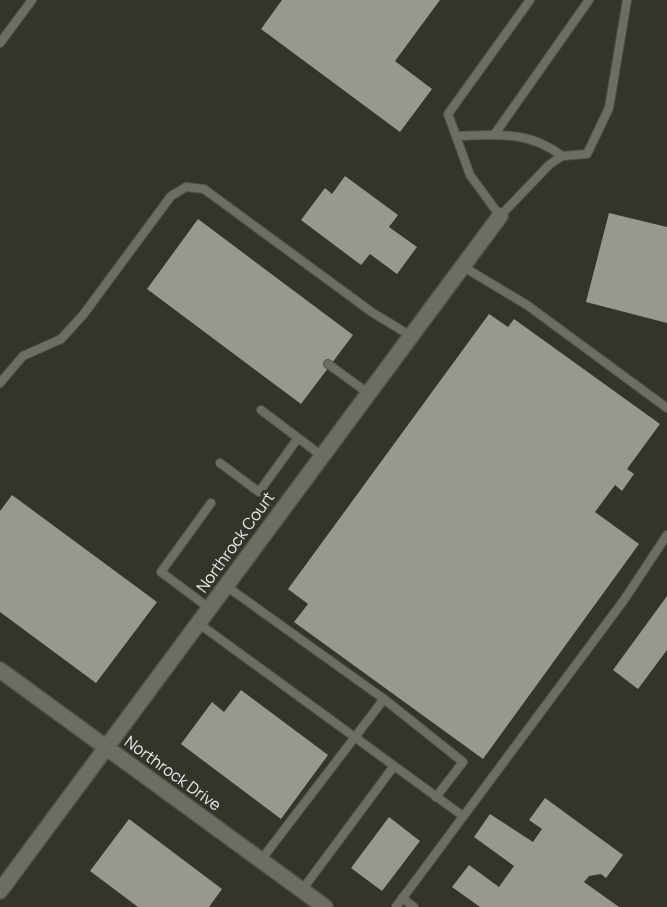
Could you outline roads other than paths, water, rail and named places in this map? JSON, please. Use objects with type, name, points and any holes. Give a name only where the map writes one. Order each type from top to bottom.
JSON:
[{"type":"street","name":"Northrock Court","points":[[0,891],[500,216]]},
{"type":"street","name":"Northrock Drive","points":[[0,670],[325,907]]},
{"type":"lane","points":[[0,43],[32,0]]},
{"type":"lane","points":[[530,0],[448,114],[470,175],[500,216],[549,165],[562,156],[587,154],[609,108],[627,0]]},
{"type":"lane","points":[[494,135],[589,0]]},
{"type":"lane","points":[[456,136],[513,134],[547,144],[562,156]]},
{"type":"lane","points":[[0,383],[23,356],[61,339],[83,315],[171,196],[186,187],[204,189],[373,313],[411,336]]},
{"type":"lane","points":[[462,266],[527,305],[667,408]]},
{"type":"lane","points":[[328,364],[368,393]]},
{"type":"lane","points":[[261,411],[322,456]]},
{"type":"lane","points":[[220,463],[259,492],[298,438]]},
{"type":"lane","points":[[209,609],[161,572],[211,503]]},
{"type":"lane","points":[[396,907],[624,600],[667,535]]},
{"type":"lane","points":[[226,586],[384,699],[463,762],[436,797]]},
{"type":"lane","points":[[198,623],[463,816]]},
{"type":"lane","points":[[261,860],[384,699]]},
{"type":"lane","points":[[302,890],[394,766]]},
{"type":"lane","points":[[402,898],[414,907]]}]
